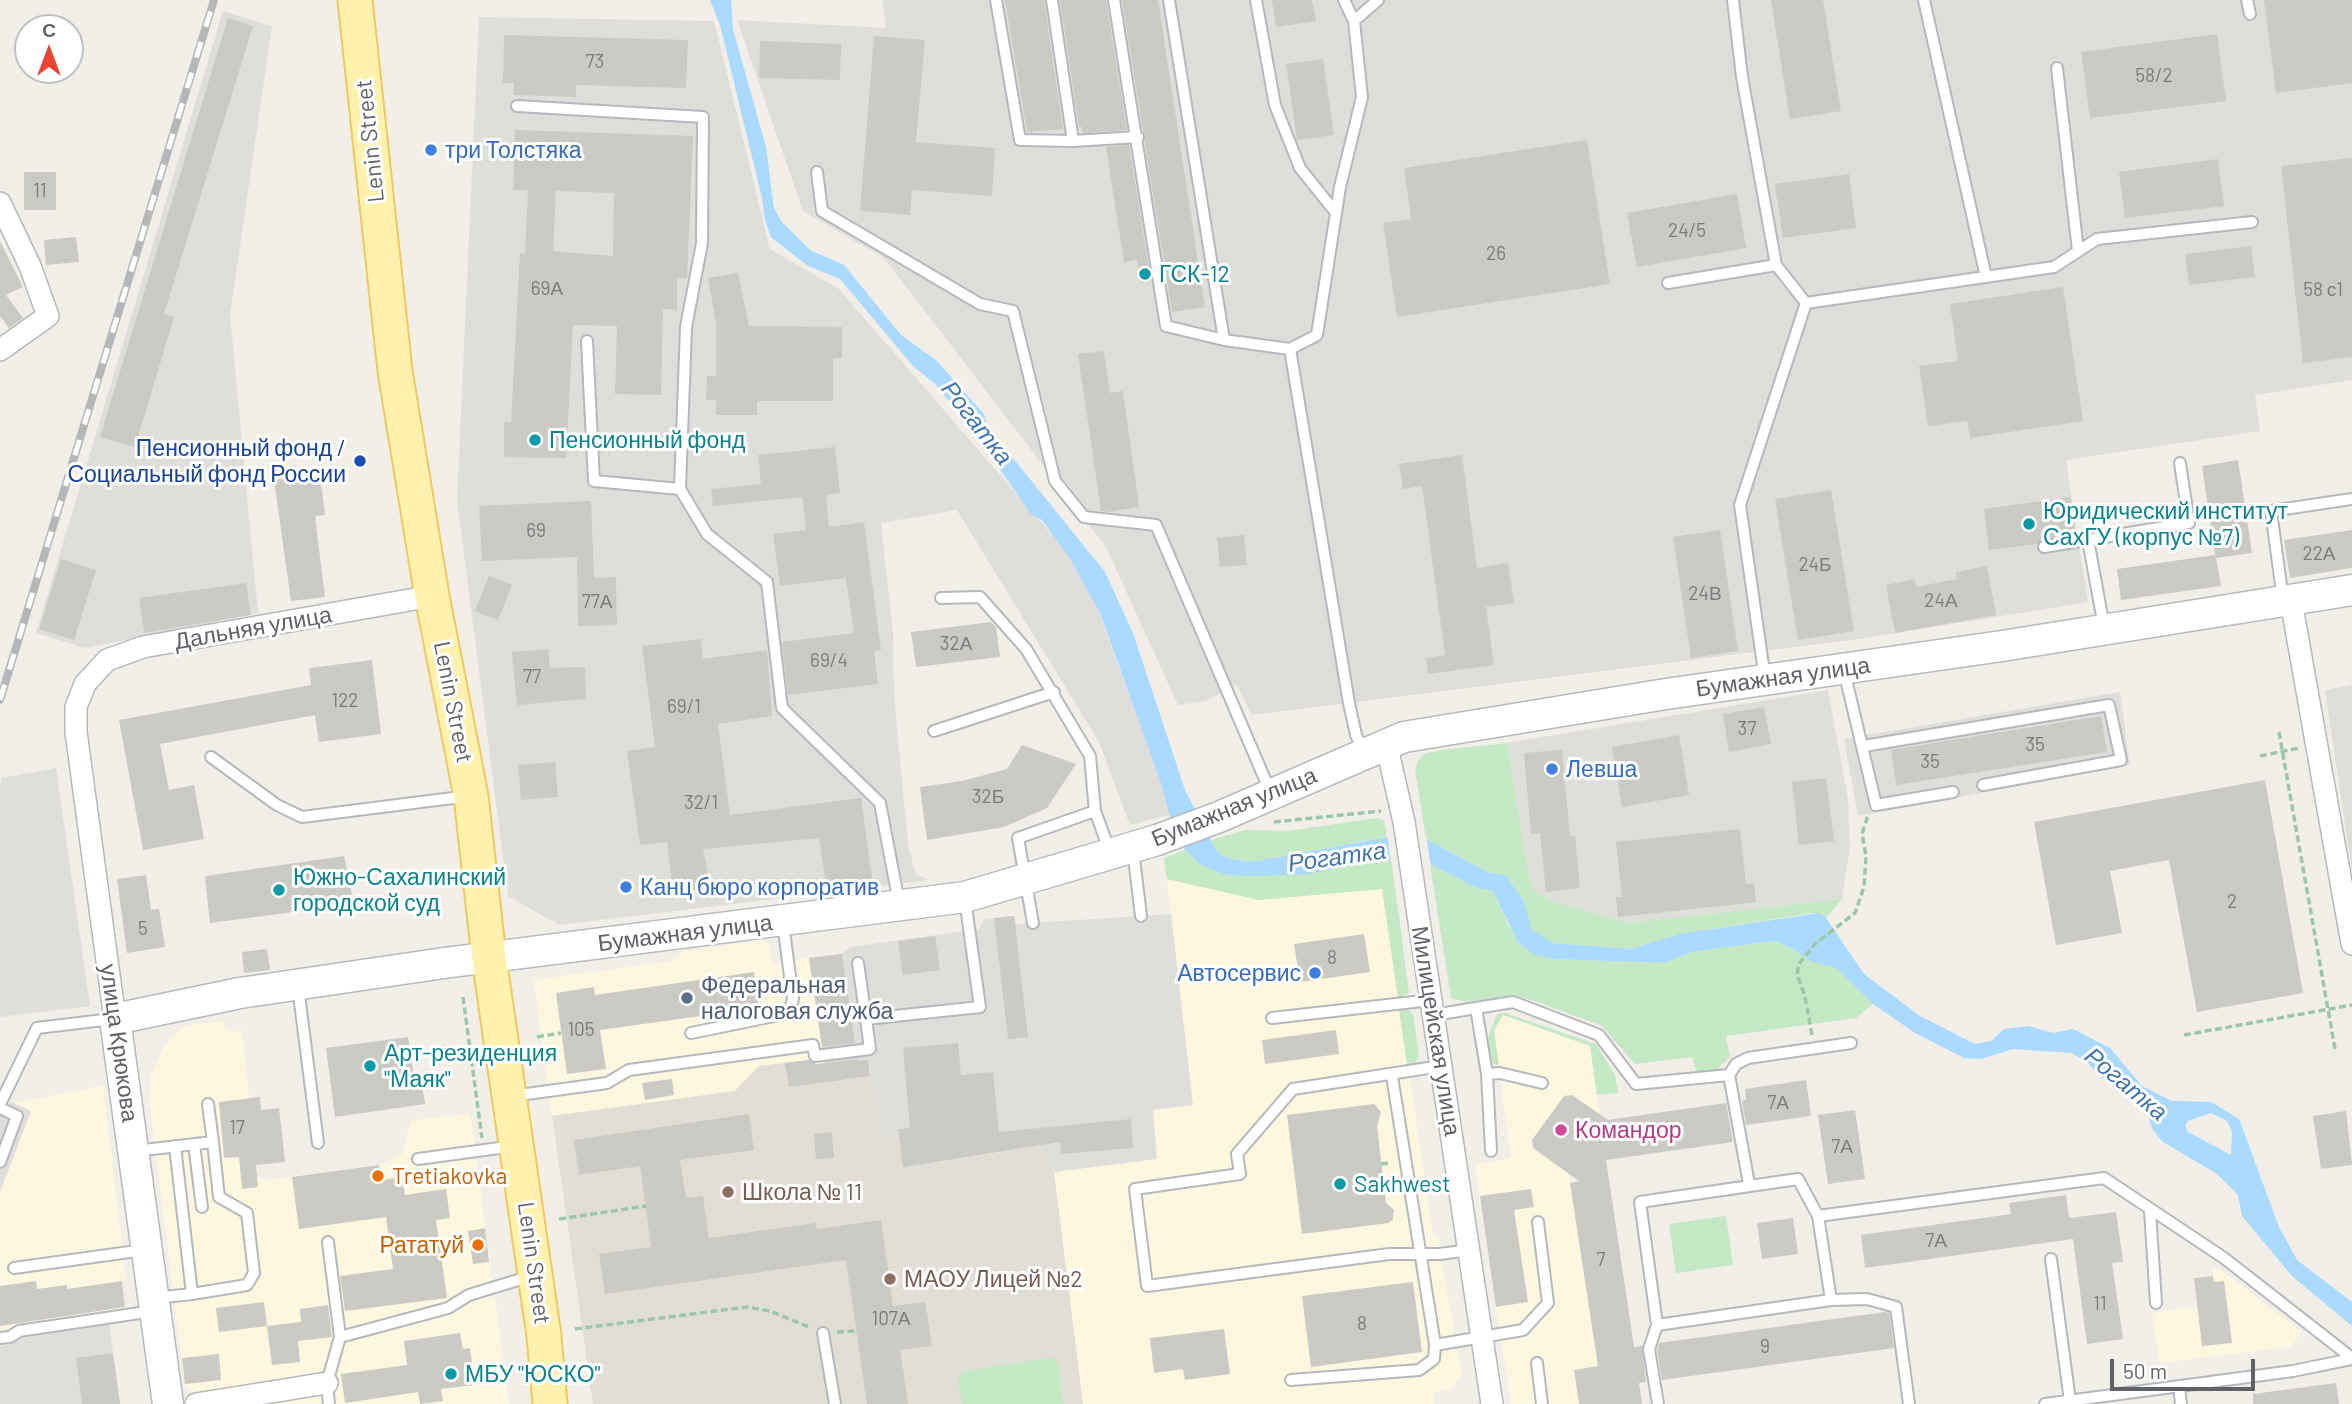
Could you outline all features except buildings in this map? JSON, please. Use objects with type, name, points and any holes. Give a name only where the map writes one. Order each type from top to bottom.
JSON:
[{"type":"main road","name":"Lenin Street","points":[[355,2],[395,371],[432,596],[471,796],[489,958],[535,1274],[550,1404]]},
{"type":"street","points":[[0,203],[30,266],[48,316],[0,351]]},
{"type":"street","name":"Бумажная улица","points":[[115,1019],[298,985],[965,897],[1028,881],[1219,817],[1272,808],[1375,748],[1517,718],[2352,590]]},
{"type":"street","name":"Дальняя улица","points":[[85,684],[107,660],[142,647],[432,596]]},
{"type":"street","points":[[2287,601],[2352,944]]},
{"type":"street","name":"улица Крюкова","points":[[85,684],[76,707],[76,732],[168,1404]]},
{"type":"street","name":"Милицейская улица","points":[[1375,748],[1413,879],[1492,1404]]},
{"type":"street","points":[[197,1404],[328,1394]]},
{"type":"lane","points":[[996,0],[1016,134],[1020,140],[1073,141],[1138,137]]},
{"type":"lane","points":[[1052,0],[1073,141]]},
{"type":"lane","points":[[1114,0],[1138,137],[1166,326],[1224,340],[1290,349],[1317,335],[1336,213],[1362,97],[1353,21],[1343,0]]},
{"type":"lane","points":[[1169,0],[1224,340]]},
{"type":"lane","points":[[1256,0],[1275,105],[1300,168],[1336,213]]},
{"type":"lane","points":[[1353,21],[1378,0]]},
{"type":"lane","points":[[1733,0],[1742,77],[1776,265],[1806,303]]},
{"type":"lane","points":[[1924,0],[1986,277]]},
{"type":"lane","points":[[2248,0],[2250,14]]},
{"type":"lane","points":[[2057,68],[2078,251]]},
{"type":"lane","points":[[517,106],[703,117],[702,243],[686,327],[680,489],[707,534],[767,582],[782,708],[880,803],[900,905]]},
{"type":"lane","points":[[817,173],[822,211],[980,304],[1013,312],[1055,481],[1084,517],[1156,525],[1272,808]]},
{"type":"lane","points":[[1806,303],[2054,267],[2097,239],[2252,222]]},
{"type":"lane","points":[[1668,282],[1776,265]]},
{"type":"lane","points":[[1765,679],[1740,505],[1806,303]]},
{"type":"lane","points":[[587,341],[594,481],[680,489]]},
{"type":"lane","points":[[1290,349],[1349,703],[1356,735],[1375,748]]},
{"type":"lane","points":[[2044,547],[2189,523],[2180,463]]},
{"type":"lane","points":[[2287,601],[2271,511],[2352,499]]},
{"type":"lane","points":[[2088,540],[2104,630]]},
{"type":"lane","points":[[941,598],[980,597],[1027,649],[1090,756],[1094,811],[1134,847],[1141,916]]},
{"type":"lane","points":[[1843,668],[1864,746],[1876,805],[1953,792]]},
{"type":"lane","points":[[934,731],[1054,692]]},
{"type":"lane","points":[[1864,746],[2109,705],[2121,760],[1983,785]]},
{"type":"lane","points":[[211,757],[277,805],[302,817],[471,796]]},
{"type":"lane","points":[[1033,923],[1028,881],[1018,838],[1094,811]]},
{"type":"lane","points":[[866,1019],[980,1007],[965,897]]},
{"type":"lane","points":[[691,1033],[789,1013],[793,999],[782,920]]},
{"type":"lane","points":[[509,1097],[607,1083],[629,1070],[813,1045],[815,1056],[870,1049],[858,963]]},
{"type":"lane","points":[[298,985],[318,1143]]},
{"type":"lane","points":[[1272,1018],[1433,1007],[1476,1008],[1513,1002],[1599,1035],[1636,1084],[1729,1075]]},
{"type":"lane","points":[[1476,1008],[1487,1074],[1491,1152]]},
{"type":"lane","points":[[0,1162],[17,1116],[0,1106],[37,1028],[115,1019]]},
{"type":"lane","points":[[1749,1184],[1729,1075],[1737,1064],[1748,1058],[1851,1043]]},
{"type":"lane","points":[[1441,1066],[1392,1076],[1293,1089],[1237,1154],[1240,1174],[1135,1189],[1147,1286],[1389,1254],[1469,1250]]},
{"type":"lane","points":[[1487,1074],[1500,1073],[1542,1083]]},
{"type":"lane","points":[[1291,1380],[1419,1370],[1434,1359],[1435,1345],[1392,1076]]},
{"type":"lane","points":[[208,1104],[219,1197]]},
{"type":"lane","points":[[134,1151],[213,1142]]},
{"type":"lane","points":[[194,1144],[202,1207]]},
{"type":"lane","points":[[175,1146],[192,1294]]},
{"type":"lane","points":[[418,1160],[517,1146]]},
{"type":"lane","points":[[1818,1216],[2104,1178],[2224,1258],[2352,1358]]},
{"type":"lane","points":[[1658,1404],[1649,1349],[1657,1325],[1640,1202],[1749,1184],[1798,1179],[1818,1216],[1831,1300]]},
{"type":"lane","points":[[183,1217],[219,1197]]},
{"type":"lane","points":[[0,1338],[10,1337],[19,1331],[247,1285],[254,1273],[247,1213],[219,1197]]},
{"type":"lane","points":[[2150,1211],[2156,1303]]},
{"type":"lane","points":[[1435,1345],[1523,1330],[1548,1303],[1538,1222]]},
{"type":"lane","points":[[328,1242],[340,1337],[328,1394]]},
{"type":"lane","points":[[14,1268],[147,1249]]},
{"type":"lane","points":[[2051,1259],[2070,1401]]},
{"type":"lane","points":[[340,1337],[448,1308],[469,1295],[535,1274]]},
{"type":"lane","points":[[1657,1325],[1831,1300],[1867,1299],[1896,1307],[1909,1404]]},
{"type":"lane","points":[[823,1333],[835,1404]]},
{"type":"lane","points":[[2045,1404],[2293,1371],[2352,1358]]},
{"type":"lane","points":[[1537,1363],[1542,1404]]},
{"type":"lane","points":[[2179,1386],[2181,1404]]},
{"type":"path","points":[[2279,732],[2335,1049]]},
{"type":"path","points":[[2260,756],[2315,745]]},
{"type":"path","points":[[1810,1024],[1797,974],[1804,957],[1815,944],[1855,913],[1860,904],[1866,856],[1862,834],[1865,820],[1876,805]]},
{"type":"path","points":[[1272,808],[1380,811],[1396,819]]},
{"type":"path","points":[[463,997],[483,1150]]},
{"type":"path","points":[[2184,1035],[2352,1005]]},
{"type":"path","points":[[537,1037],[561,1033]]},
{"type":"path","points":[[559,1219],[646,1206]]},
{"type":"path","points":[[575,1329],[747,1307],[770,1311],[823,1333],[856,1331]]},
{"type":"shaded area","points":[[882,0],[2352,0],[2352,380],[2255,395],[2260,431],[2066,460],[2088,602],[1866,638],[1252,715],[1237,685],[1206,701],[1178,705],[1106,547],[884,258],[803,211],[737,20],[886,28]]},
{"type":"shaded area","points":[[223,11],[272,26],[230,315],[258,613],[85,648],[36,633]]},
{"type":"shaded area","points":[[479,17],[714,21],[770,249],[839,289],[1084,572],[1173,814],[1130,825],[1099,742],[957,510],[881,523],[893,632],[894,694],[908,845],[916,875],[930,880],[559,925],[508,896],[457,500]]},
{"type":"shaded area","points":[[2352,685],[2352,871],[2325,690]]},
{"type":"shaded area","points":[[1828,690],[1848,799],[1850,847],[1842,899],[1629,923],[1552,901],[1535,891],[1529,876],[1507,743]]},
{"type":"shaded area","points":[[2120,692],[2130,765],[1858,816],[1844,739]]},
{"type":"shaded area","points":[[56,768],[90,1006],[0,1017],[0,786],[2,778]]},
{"type":"shaded area","points":[[1167,879],[1259,900],[1383,889],[1432,1233],[1437,1235],[1462,1375],[1451,1389],[1433,1392],[1434,1404],[1083,1404],[1054,1172],[1156,1159],[1152,1110],[1193,1105]]},
{"type":"shaded area","points":[[1171,914],[1193,1105],[1153,1110],[1157,1159],[1054,1172],[1040,1145],[903,1170],[899,1137],[883,1139],[868,1060],[825,1066],[809,958],[842,954],[851,947],[979,929],[984,919],[1014,916],[1016,924]]},
{"type":"shaded area","points":[[762,940],[768,942],[772,964],[809,958],[825,1066],[811,1068],[809,1060],[759,1066],[735,1091],[552,1116],[534,980],[672,961],[681,952]]},
{"type":"shaded area","points":[[1503,1015],[1590,1046],[1599,1114],[1568,1166],[1597,1359],[1642,1404],[1511,1404],[1475,1164],[1511,1158],[1494,1030]]},
{"type":"shaded area","points":[[222,1021],[229,1032],[242,1031],[257,1177],[266,1180],[379,1165],[402,1155],[411,1121],[470,1113],[509,1404],[193,1404],[191,1390],[185,1384],[149,1100],[151,1075],[166,1043],[184,1026]]},
{"type":"shaded area","points":[[810,1060],[811,1068],[868,1060],[883,1138],[899,1137],[904,1170],[1040,1145],[1054,1172],[1083,1404],[593,1404],[552,1116],[735,1091],[759,1066]]},
{"type":"shaded area","points":[[103,1086],[126,1280],[122,1282],[126,1310],[17,1324],[0,1331],[0,1192],[31,1111],[13,1103]]},
{"type":"shaded area","points":[[13,1103],[31,1111],[0,1192],[0,1105]]},
{"type":"shaded area","points":[[2213,1269],[2219,1269],[2302,1332],[2290,1347],[2160,1363],[2152,1313],[2197,1306],[2194,1278],[2213,1276]]},
{"type":"shaded area","points":[[109,1324],[120,1404],[0,1404],[0,1346],[12,1344],[18,1339]]},
{"type":"green space","points":[[1507,743],[1529,876],[1535,891],[1552,901],[1629,923],[1842,899],[1826,918],[1813,913],[1679,934],[1631,949],[1550,943],[1535,935],[1528,925],[1525,903],[1506,876],[1487,872],[1426,839],[1415,770],[1418,761],[1424,754],[1442,750]]},
{"type":"green space","points":[[1377,818],[1384,821],[1387,837],[1251,862],[1227,858],[1217,852],[1211,840],[1246,830],[1288,831]]},
{"type":"green space","points":[[1185,850],[1201,865],[1391,858],[1409,993],[1398,998],[1382,889],[1259,900],[1167,879],[1164,858]]},
{"type":"green space","points":[[1430,864],[1477,888],[1493,891],[1509,926],[1553,959],[1664,963],[1691,952],[1774,941],[1791,948],[1810,961],[1836,968],[1873,1004],[1856,1018],[1726,1036],[1730,1057],[1715,1071],[1697,1073],[1692,1057],[1635,1064],[1602,1026],[1538,1002],[1514,995],[1466,1002],[1451,998]]},
{"type":"green space","points":[[1399,1010],[1409,1010],[1413,1015],[1419,1057],[1414,1064],[1407,1065]]},
{"type":"green space","points":[[1505,1013],[1596,1044],[1615,1075],[1618,1093],[1597,1095],[1590,1046],[1503,1015],[1494,1031],[1499,1065],[1493,1064],[1488,1037],[1497,1014]]},
{"type":"green space","points":[[1726,1216],[1733,1265],[1676,1273],[1669,1224]]},
{"type":"green space","points":[[1056,1359],[1059,1365],[1063,1404],[962,1404],[958,1380],[960,1374],[965,1371]]},
{"type":"water","name":"Рогатка","points":[[710,0],[731,0],[733,29],[766,147],[774,208],[781,221],[810,250],[844,265],[901,335],[937,361],[984,414],[987,426],[1105,572],[1133,633],[1185,790],[1217,852],[1227,858],[1251,862],[1394,836],[1426,839],[1487,872],[1506,876],[1524,901],[1531,929],[1552,943],[1631,949],[1679,934],[1819,913],[1826,918],[1864,974],[1920,1016],[1975,1044],[1991,1041],[2004,1029],[2028,1026],[2053,1033],[2073,1029],[2110,1048],[2142,1086],[2172,1101],[2211,1102],[2239,1119],[2279,1227],[2297,1260],[2352,1302],[2352,1326],[2292,1276],[2242,1216],[2238,1195],[2217,1174],[2163,1142],[2152,1129],[2145,1106],[2130,1093],[2099,1076],[2088,1063],[2072,1053],[2013,1049],[1981,1059],[1964,1058],[1915,1033],[1873,1004],[1836,968],[1810,961],[1791,948],[1774,941],[1691,952],[1664,963],[1553,959],[1534,955],[1518,942],[1493,891],[1477,888],[1418,858],[1372,861],[1308,874],[1256,876],[1226,875],[1201,865],[1185,850],[1170,818],[1162,786],[1100,613],[1072,562],[1042,520],[1031,514],[969,425],[935,384],[913,366],[840,279],[808,266],[771,237],[720,25]],"holes":[[[2211,1113],[2227,1121],[2232,1131],[2231,1155],[2188,1132],[2185,1125],[2188,1121]]]},
{"type":"pier","points":[[1394,832],[1426,835],[1431,868],[1417,862],[1391,862],[1387,834]]},
{"type":"railway","points":[[0,700],[214,0]]},
{"type":"place","name":"три Толстяка","points":[[431,150]]},
{"type":"place","name":"ГСК-12","points":[[1145,274]]},
{"type":"place","name":"Пенсионный фонд","points":[[535,440]]},
{"type":"place","name":"Пенсионный фонд / Социальный фонд России","points":[[360,461]]},
{"type":"place","name":"Юридический институт СахГУ (корпус №7)","points":[[2029,524]]},
{"type":"place","name":"Левша","points":[[1552,769]]},
{"type":"place","name":"Канц бюро корпоратив","points":[[626,887]]},
{"type":"place","name":"Южно-Сахалинский городской суд","points":[[279,890]]},
{"type":"place","name":"Автосервис","points":[[1315,973]]},
{"type":"place","name":"Федеральная налоговая служба","points":[[687,998]]},
{"type":"place","name":"Арт-резиденция \"Маяк\"","points":[[370,1066]]},
{"type":"place","name":"Командор","points":[[1561,1130]]},
{"type":"place","name":"Tretiakovka","points":[[378,1176]]},
{"type":"place","name":"Sakhwest","points":[[1340,1184]]},
{"type":"place","name":"Школа № 11","points":[[728,1192]]},
{"type":"place","name":"Рататуй","points":[[478,1245]]},
{"type":"place","name":"МАОУ Лицей №2","points":[[890,1279]]},
{"type":"place","name":"МБУ \"ЮСКО\"","points":[[451,1374]]}]
